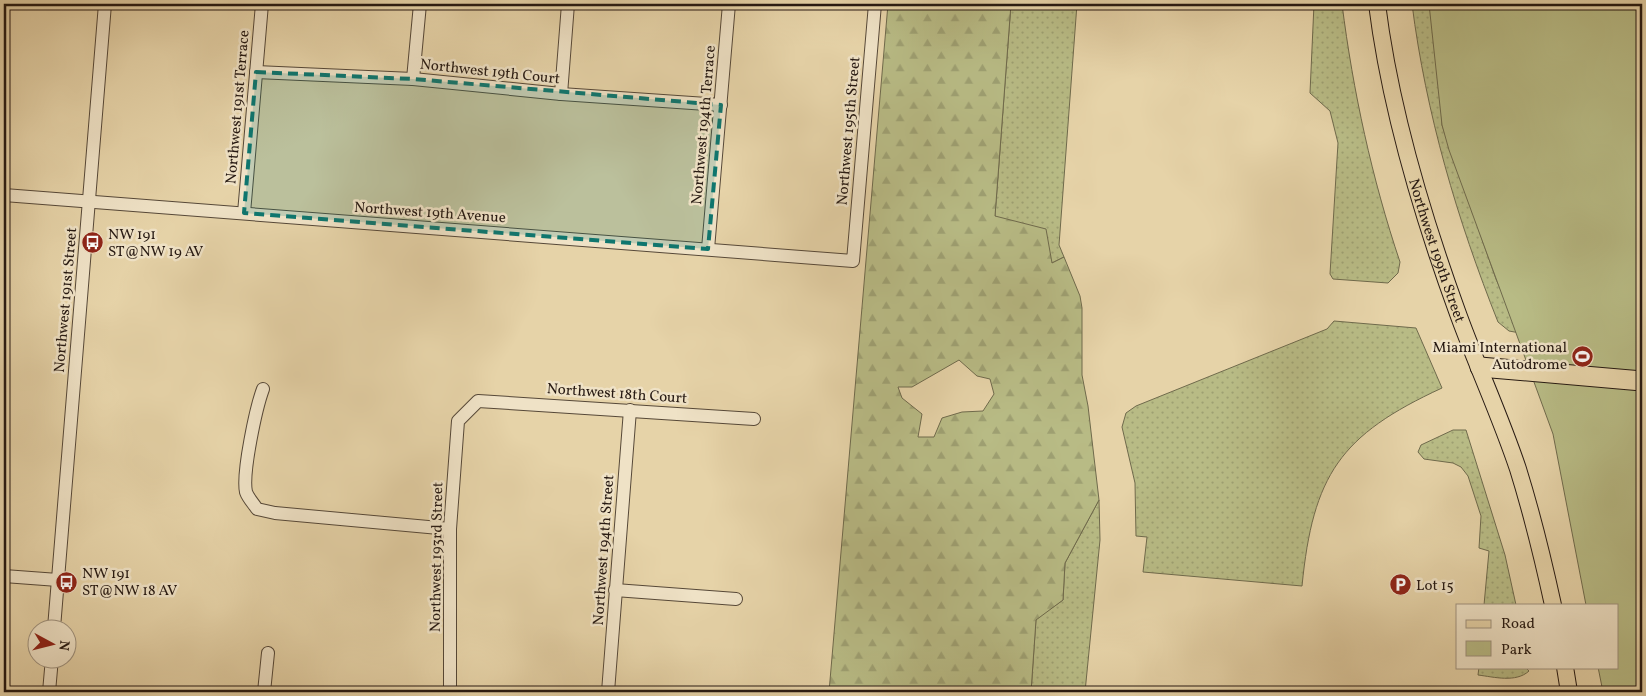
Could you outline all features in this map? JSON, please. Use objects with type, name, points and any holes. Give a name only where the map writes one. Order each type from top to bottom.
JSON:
[{"type":"highway","points":[[1480,366],[1642,381]]},
{"type":"main road","name":"Northwest 199th Street","points":[[1377,4],[1400,128],[1429,229],[1457,312],[1480,366],[1517,468],[1535,525],[1553,604]]},
{"type":"main road","points":[[1564,668],[1569,692]]},
{"type":"street","name":"Northwest 191st Street","points":[[55,618],[90,202],[104,4]]},
{"type":"street","name":"Northwest 191st Terrace","points":[[244,213],[262,4]]},
{"type":"street","points":[[413,79],[420,4]]},
{"type":"street","points":[[561,94],[568,4]]},
{"type":"street","name":"Northwest 194th Terrace","points":[[708,250],[729,4]]},
{"type":"street","name":"Northwest 195th Street","points":[[853,261],[875,4]]},
{"type":"street","name":"Northwest 19th Court","points":[[256,72],[413,79],[561,94],[721,105]]},
{"type":"street","name":"Northwest 19th Avenue","points":[[4,195],[853,261]]},
{"type":"street","points":[[263,389],[258,402],[246,474],[246,493],[257,509],[283,514],[450,529]]},
{"type":"street","name":"Northwest 18th Court","points":[[478,400],[754,419]]},
{"type":"street","name":"Northwest 193rd Street","points":[[450,692],[450,529],[458,421],[478,400]]},
{"type":"street","name":"Northwest 194th Street","points":[[608,692],[630,410]]},
{"type":"street","points":[[4,576],[58,580]]},
{"type":"street","points":[[615,590],[736,600]]},
{"type":"street","points":[[264,692],[268,653]]},
{"type":"street","points":[[49,692],[51,668]]},
{"type":"highlighted area","points":[[256,72],[413,79],[721,105],[708,249],[244,213]]},
{"type":"green space","points":[[888,4],[1011,4],[995,216],[1046,229],[1052,263],[1064,257],[1080,296],[1082,308],[1082,375],[1088,406],[1099,500],[1065,563],[1063,600],[1036,620],[1031,692],[829,692]],"holes":[[[959,360],[977,376],[990,379],[994,394],[983,411],[962,412],[942,418],[934,437],[918,437],[922,414],[902,398],[898,387],[912,387]]]},
{"type":"green space","points":[[1011,4],[1077,4],[1059,245],[1064,257],[1052,263],[995,216]]},
{"type":"green space","points":[[1314,4],[1342,4],[1358,102],[1372,167],[1400,262],[1398,273],[1388,283],[1333,279],[1330,274],[1338,143],[1330,111],[1310,93]]},
{"type":"green space","points":[[1412,4],[1438,4],[1442,125],[1496,279],[1520,333],[1509,331],[1498,322],[1456,205],[1426,86]]},
{"type":"green space","name":"Miami International Autodrome","points":[[1429,4],[1642,4],[1642,692],[1603,692],[1598,668],[1618,668],[1618,604],[1586,604],[1553,434],[1449,150],[1442,125]]},
{"type":"green space","points":[[1334,321],[1416,328],[1442,388],[1407,405],[1379,423],[1356,442],[1338,463],[1324,487],[1314,515],[1302,586],[1143,572],[1147,537],[1136,536],[1135,483],[1122,427],[1126,413],[1136,406],[1327,329]]},
{"type":"green space","points":[[1453,430],[1466,430],[1505,555],[1516,604],[1484,604],[1489,551],[1479,548],[1481,516],[1468,476],[1461,467],[1453,463],[1424,459],[1418,452],[1421,445]]},
{"type":"green space","points":[[1099,500],[1100,540],[1085,692],[1031,692],[1036,619],[1063,600],[1065,563]]},
{"type":"green space","points":[[1479,668],[1526,668],[1529,671],[1524,675],[1511,678],[1478,675]]},
{"type":"place","name":"NW 191 ST@NW 19 AV","points":[[92,243]]},
{"type":"place","name":"Miami International Autodrome","points":[[1583,356]]},
{"type":"place","name":"NW 191 ST@NW 18 AV","points":[[66,582]]},
{"type":"place","name":"Lot 15","points":[[1400,585]]}]
